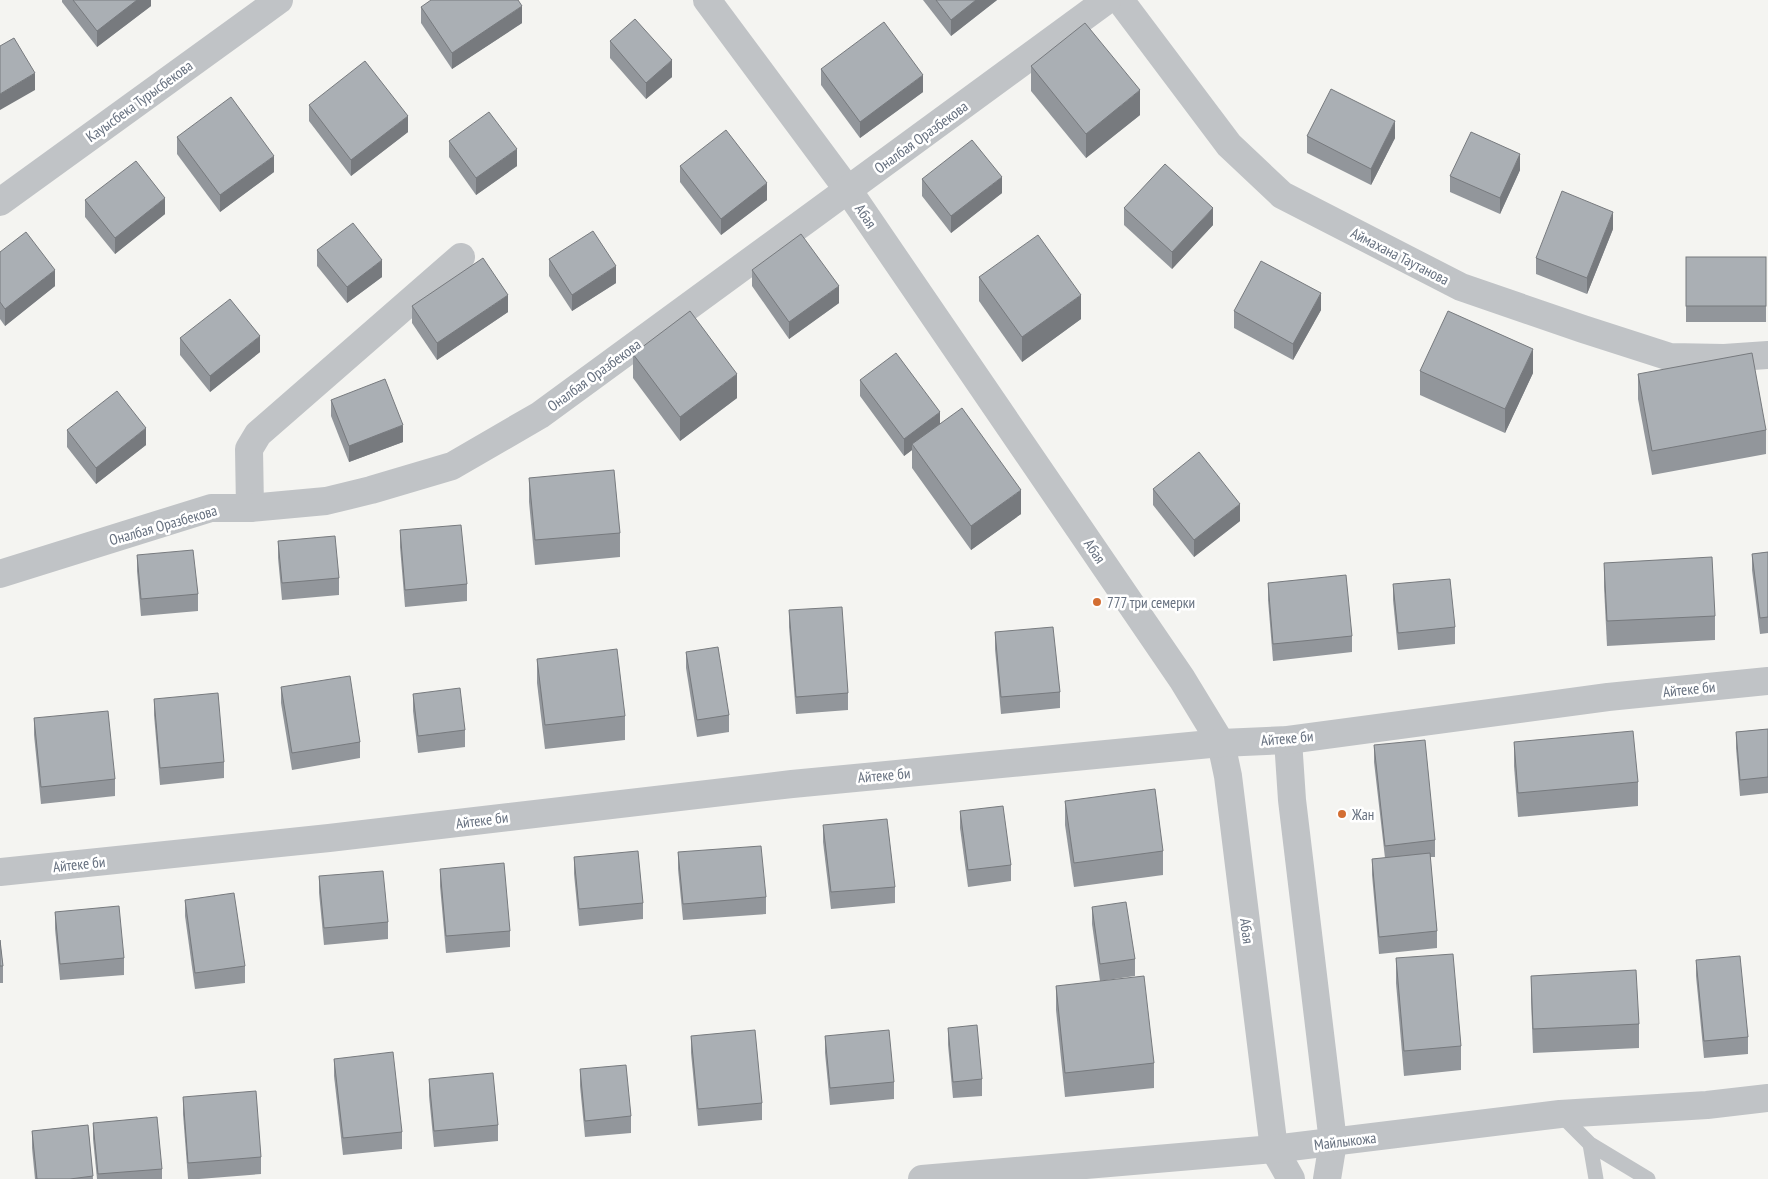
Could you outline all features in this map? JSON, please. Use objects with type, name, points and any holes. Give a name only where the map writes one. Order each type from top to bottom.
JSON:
[{"type":"street","name":"Кауысбека Турысбекова","points":[[0,202],[278,0]]},
{"type":"street","name":"Абая","points":[[706,0],[848,190],[1182,679],[1221,743],[1228,776],[1274,1149],[1290,1179]]},
{"type":"street","name":"Оналбая Оразбекова","points":[[0,574],[211,508],[250,508],[326,501],[372,490],[452,466],[540,415],[1107,0]]},
{"type":"street","name":"Аймахана Таутанова","points":[[1120,0],[1229,145],[1282,195],[1461,287],[1583,329],[1670,357],[1724,358],[1768,355]]},
{"type":"street","points":[[250,508],[249,449],[258,434],[461,257]]},
{"type":"street","name":"Айтеке би","points":[[0,872],[329,838],[792,784],[1221,743],[1288,740],[1608,697],[1768,681]]},
{"type":"street","points":[[1288,740],[1292,800],[1332,1142],[1327,1179]]},
{"type":"street","name":"Майлыкожа","points":[[922,1179],[1274,1149],[1560,1114],[1707,1105],[1768,1098]]},
{"type":"lane","points":[[1560,1114],[1590,1144],[1648,1179]]},
{"type":"lane","points":[[1590,1144],[1596,1179]]},
{"type":"building","points":[[73,0],[137,0],[97,31]]},
{"type":"building","points":[[431,0],[518,0],[522,6],[452,53],[421,7]]},
{"type":"building","points":[[936,0],[976,0],[951,20]]},
{"type":"building","points":[[635,19],[672,60],[646,83],[610,41]]},
{"type":"building","points":[[884,22],[923,75],[860,122],[821,69]]},
{"type":"building","points":[[1085,23],[1140,90],[1086,134],[1031,66]]},
{"type":"building","points":[[14,38],[35,73],[0,94],[0,46]]},
{"type":"building","points":[[365,61],[408,116],[351,160],[309,105]]},
{"type":"building","points":[[1331,89],[1395,121],[1371,169],[1307,136]]},
{"type":"building","points":[[231,97],[274,156],[220,195],[177,137]]},
{"type":"building","points":[[489,112],[517,149],[476,178],[449,141]]},
{"type":"building","points":[[726,130],[767,183],[721,219],[680,166]]},
{"type":"building","points":[[1471,132],[1520,154],[1500,198],[1450,176]]},
{"type":"building","points":[[972,140],[1002,177],[951,216],[922,179]]},
{"type":"building","points":[[136,161],[165,198],[115,238],[85,200]]},
{"type":"building","points":[[1165,164],[1213,208],[1172,252],[1124,208]]},
{"type":"building","points":[[1562,191],[1613,212],[1587,278],[1536,258]]},
{"type":"building","points":[[353,223],[382,260],[347,287],[317,250]]},
{"type":"building","points":[[593,231],[616,266],[572,295],[549,259]]},
{"type":"building","points":[[26,232],[55,270],[5,309],[0,302],[0,252]]},
{"type":"building","points":[[801,234],[839,286],[789,322],[752,270]]},
{"type":"building","points":[[1038,235],[1081,295],[1022,337],[979,277]]},
{"type":"building","points":[[1686,257],[1766,257],[1766,306],[1686,306]]},
{"type":"building","points":[[483,258],[508,295],[437,343],[412,306]]},
{"type":"building","points":[[1261,261],[1321,293],[1293,344],[1234,311]]},
{"type":"building","points":[[230,299],[260,336],[210,376],[180,338]]},
{"type":"building","points":[[690,311],[737,374],[680,417],[633,354]]},
{"type":"building","points":[[1448,311],[1533,349],[1505,409],[1420,371]]},
{"type":"building","points":[[896,353],[940,412],[904,439],[860,380]]},
{"type":"building","points":[[1752,353],[1766,430],[1652,451],[1638,374]]},
{"type":"building","points":[[385,379],[403,425],[349,446],[331,400]]},
{"type":"building","points":[[117,391],[146,428],[96,468],[67,430]]},
{"type":"building","points":[[962,408],[1021,490],[971,526],[912,444]]},
{"type":"building","points":[[1199,452],[1240,504],[1194,540],[1153,489]]},
{"type":"building","points":[[614,470],[620,533],[535,540],[529,478]]},
{"type":"building","points":[[461,525],[467,584],[405,590],[400,530]]},
{"type":"building","points":[[335,536],[339,578],[282,583],[278,541]]},
{"type":"building","points":[[193,550],[198,594],[141,599],[137,555]]},
{"type":"building","points":[[1768,552],[1768,617],[1760,618],[1752,554]]},
{"type":"building","points":[[1712,557],[1715,616],[1607,621],[1604,563]]},
{"type":"building","points":[[1346,575],[1352,636],[1273,644],[1268,583]]},
{"type":"building","points":[[1450,579],[1455,627],[1398,633],[1393,584]]},
{"type":"building","points":[[842,607],[848,693],[796,697],[789,610]]},
{"type":"building","points":[[1053,627],[1060,692],[1001,697],[995,632]]},
{"type":"building","points":[[718,647],[729,715],[697,720],[686,652]]},
{"type":"building","points":[[617,649],[625,716],[545,725],[537,659]]},
{"type":"building","points":[[350,676],[360,742],[292,753],[281,687]]},
{"type":"building","points":[[460,688],[465,730],[418,736],[413,694]]},
{"type":"building","points":[[218,693],[224,762],[160,768],[154,699]]},
{"type":"building","points":[[108,711],[115,779],[41,787],[34,718]]},
{"type":"building","points":[[1768,729],[1768,777],[1740,780],[1736,732]]},
{"type":"building","points":[[1633,731],[1638,782],[1518,793],[1514,742]]},
{"type":"building","points":[[1425,740],[1435,840],[1385,846],[1374,745]]},
{"type":"building","points":[[1155,789],[1163,851],[1074,863],[1065,801]]},
{"type":"building","points":[[1003,806],[1011,865],[968,870],[960,811]]},
{"type":"building","points":[[887,819],[895,887],[831,892],[823,825]]},
{"type":"building","points":[[761,846],[766,897],[683,904],[678,852]]},
{"type":"building","points":[[638,851],[643,903],[579,909],[574,857]]},
{"type":"building","points":[[1430,853],[1437,931],[1379,937],[1372,859]]},
{"type":"building","points":[[504,863],[510,931],[446,936],[440,869]]},
{"type":"building","points":[[383,871],[388,922],[324,928],[319,876]]},
{"type":"building","points":[[234,893],[245,966],[195,973],[185,900]]},
{"type":"building","points":[[1126,902],[1135,959],[1100,964],[1092,907]]},
{"type":"building","points":[[119,906],[124,958],[60,964],[55,912]]},
{"type":"building","points":[[0,940],[3,966],[0,966]]},
{"type":"building","points":[[1453,954],[1461,1046],[1404,1051],[1396,958]]},
{"type":"building","points":[[1740,956],[1748,1037],[1704,1041],[1696,960]]},
{"type":"building","points":[[1636,970],[1639,1024],[1533,1029],[1531,976]]},
{"type":"building","points":[[1144,976],[1154,1063],[1065,1073],[1056,986]]},
{"type":"building","points":[[977,1025],[982,1079],[953,1082],[948,1028]]},
{"type":"building","points":[[755,1030],[762,1103],[698,1109],[691,1036]]},
{"type":"building","points":[[889,1030],[894,1082],[830,1088],[825,1036]]},
{"type":"building","points":[[393,1052],[402,1132],[343,1138],[334,1059]]},
{"type":"building","points":[[626,1065],[631,1116],[585,1121],[580,1069]]},
{"type":"building","points":[[493,1073],[498,1125],[434,1131],[429,1079]]},
{"type":"building","points":[[256,1091],[261,1157],[188,1163],[183,1097]]},
{"type":"building","points":[[157,1117],[162,1169],[98,1174],[93,1123]]},
{"type":"building","points":[[88,1125],[93,1176],[70,1179],[37,1179],[32,1131]]},
{"type":"place","name":"777 три семерки","points":[[1097,602]]},
{"type":"place","name":"Жан","points":[[1342,814]]}]
